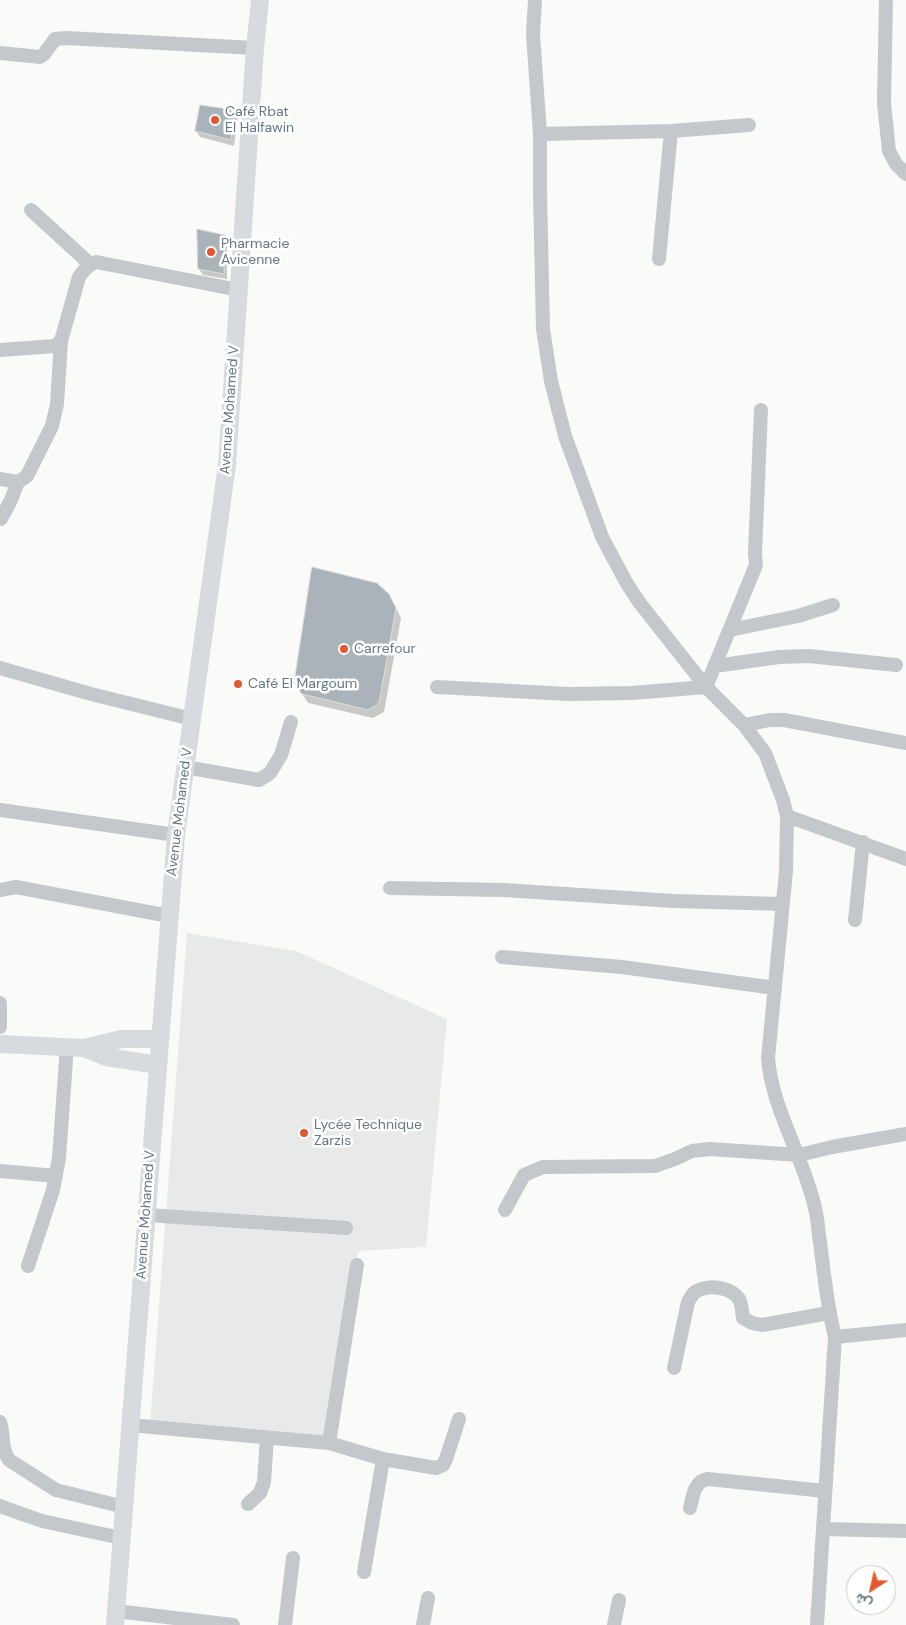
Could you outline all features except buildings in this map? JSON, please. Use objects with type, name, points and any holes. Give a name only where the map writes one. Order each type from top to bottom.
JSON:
[{"type":"main road","name":"Avenue Mohamed V","points":[[116,1618],[176,835],[227,465],[255,48],[260,0]]},
{"type":"main road","points":[[0,1044],[75,1047],[121,1039],[160,1039]]},
{"type":"main road","points":[[75,1047],[112,1059],[158,1065]]},
{"type":"street","points":[[535,0],[532,34],[540,134],[543,329],[550,373],[565,436],[602,536],[626,582],[639,602],[706,687],[744,726],[765,753],[775,777],[787,816],[786,871],[768,1058],[774,1094],[798,1155],[816,1209],[829,1313],[835,1337],[817,1625]]},
{"type":"street","points":[[886,0],[884,103],[889,151],[896,164],[906,174]]},
{"type":"street","points":[[0,53],[40,57],[54,39],[67,38],[255,48]]},
{"type":"street","points":[[540,134],[671,131],[749,125]]},
{"type":"street","points":[[658,258],[671,131]]},
{"type":"street","points":[[31,210],[90,264]]},
{"type":"street","points":[[1,519],[18,482],[27,476],[52,426],[57,404],[61,341],[79,277],[90,264],[96,262],[239,290]]},
{"type":"street","points":[[0,350],[55,346],[61,341]]},
{"type":"street","points":[[706,687],[756,565],[761,410]]},
{"type":"street","points":[[0,479],[18,482]]},
{"type":"street","points":[[730,630],[798,616],[833,605]]},
{"type":"street","points":[[715,666],[779,657],[809,656],[896,665]]},
{"type":"street","points":[[0,668],[192,720]]},
{"type":"street","points":[[437,687],[568,694],[632,693],[706,687]]},
{"type":"street","points":[[744,726],[770,720],[784,720],[906,743]]},
{"type":"street","points":[[185,767],[259,780],[270,773],[281,755],[291,722]]},
{"type":"street","points":[[0,810],[176,835]]},
{"type":"street","points":[[787,816],[906,859]]},
{"type":"street","points":[[855,920],[863,842]]},
{"type":"street","points":[[0,890],[16,887],[169,916]]},
{"type":"street","points":[[390,888],[504,890],[673,900],[783,904]]},
{"type":"street","points":[[502,957],[622,967],[775,988]]},
{"type":"street","points":[[0,1003],[0,1026]]},
{"type":"street","points":[[28,1266],[53,1190],[75,1047]]},
{"type":"street","points":[[506,1210],[524,1176],[543,1167],[655,1166],[692,1151],[710,1149],[798,1155],[906,1134]]},
{"type":"street","points":[[0,1171],[56,1176]]},
{"type":"street","points":[[146,1215],[346,1228]]},
{"type":"street","points":[[329,1443],[357,1265]]},
{"type":"street","points":[[674,1368],[688,1302],[698,1290],[718,1288],[727,1290],[740,1301],[743,1318],[752,1323],[762,1325],[829,1313]]},
{"type":"street","points":[[835,1337],[906,1330]]},
{"type":"street","points":[[130,1425],[329,1443],[383,1459],[436,1468],[443,1465],[446,1459],[459,1419]]},
{"type":"street","points":[[0,1422],[1,1448],[9,1460],[56,1490],[124,1507]]},
{"type":"street","points":[[248,1504],[260,1493],[264,1482],[267,1437]]},
{"type":"street","points":[[364,1572],[383,1459]]},
{"type":"street","points":[[690,1508],[697,1485],[702,1480],[708,1479],[825,1491]]},
{"type":"street","points":[[0,1506],[42,1521],[121,1538]]},
{"type":"street","points":[[824,1529],[906,1531]]},
{"type":"street","points":[[284,1625],[293,1558]]},
{"type":"street","points":[[423,1625],[428,1598]]},
{"type":"street","points":[[614,1625],[618,1600]]},
{"type":"street","points":[[116,1618],[233,1625]]},
{"type":"shaded area","name":"Lycée Technique Zarzis","points":[[187,933],[296,951],[447,1019],[426,1247],[358,1251],[327,1437],[150,1425]]},
{"type":"place","name":"Café Rbat El Halfawin","points":[[215,120]]},
{"type":"place","name":"Pharmacie Avicenne","points":[[211,252]]},
{"type":"place","name":"Carrefour","points":[[344,649]]},
{"type":"place","name":"Café El Margoum","points":[[238,684]]},
{"type":"place","name":"Lycée Technique Zarzis","points":[[304,1133]]}]
